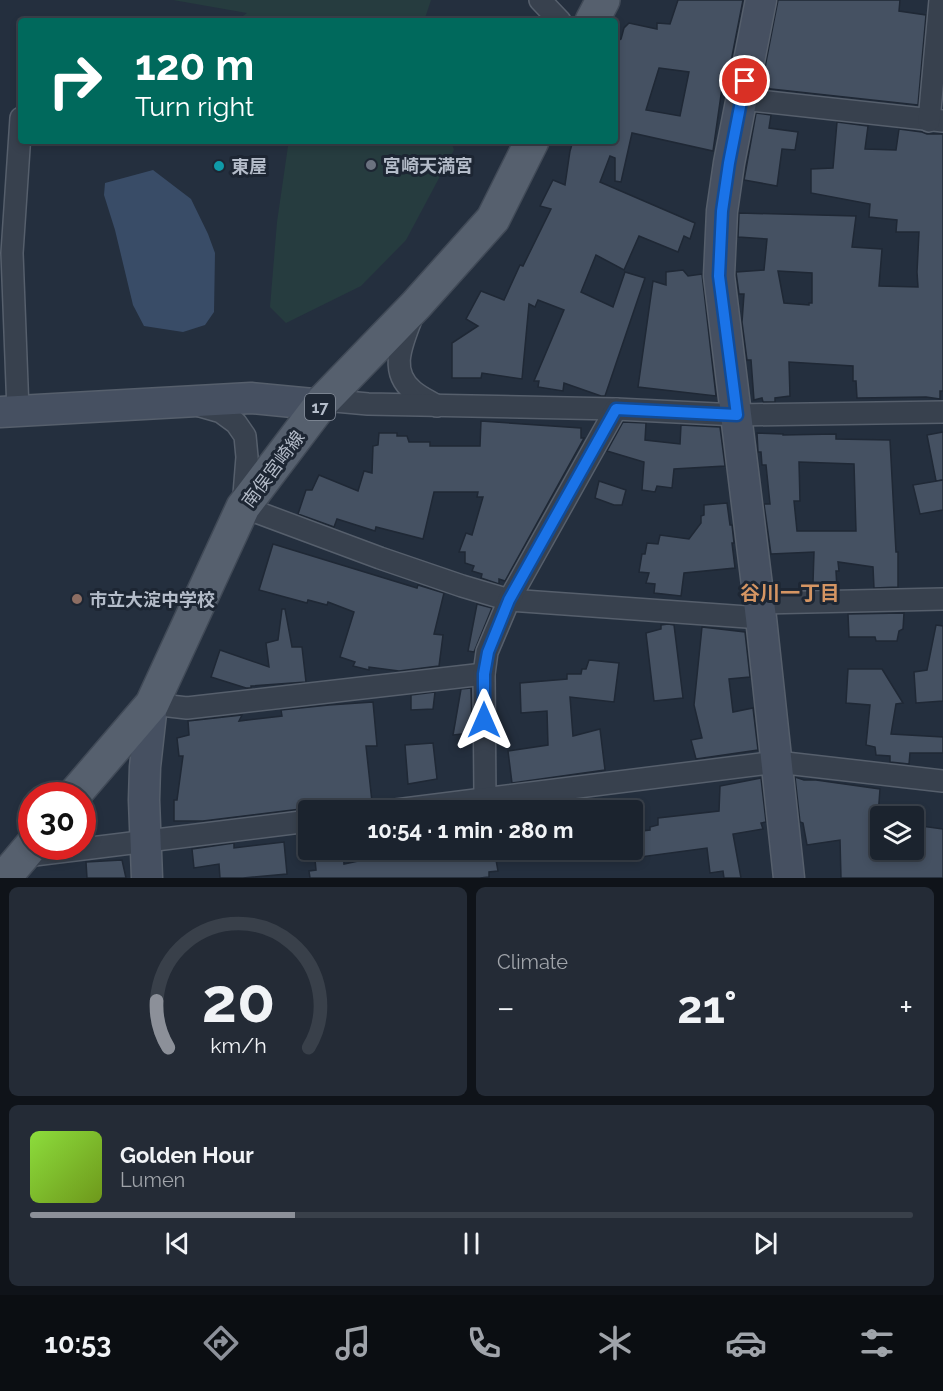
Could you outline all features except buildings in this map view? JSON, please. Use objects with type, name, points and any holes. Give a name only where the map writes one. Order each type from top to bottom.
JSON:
[{"type":"main road","points":[[594,18],[603,0]]},
{"type":"main road","name":"南俣宮崎線","points":[[85,782],[152,704],[243,507],[324,400],[416,305],[493,219],[530,144]]},
{"type":"street","points":[[540,0],[557,18]]},
{"type":"street","points":[[761,0],[729,163],[722,211],[719,276],[760,611],[789,878]]},
{"type":"street","points":[[741,99],[936,121],[940,0]]},
{"type":"street","points":[[19,144],[12,253],[9,411],[251,398],[313,404],[324,400],[368,404],[616,409],[737,415],[943,412]]},
{"type":"street","points":[[416,305],[398,362],[402,380],[413,392],[438,406]]},
{"type":"street","points":[[187,402],[221,412],[236,423],[245,436],[248,457],[243,507],[390,562],[509,600],[760,611],[943,599]]},
{"type":"street","points":[[485,799],[484,674],[488,652],[509,600],[616,409]]},
{"type":"street","points":[[147,878],[144,800],[152,704],[187,708],[484,674]]},
{"type":"street","points":[[477,800],[777,762],[943,781]]},
{"type":"street","points":[[14,860],[298,822]]},
{"type":"green space","points":[[173,0],[431,0],[425,18],[240,18],[247,13]]},
{"type":"green space","points":[[282,144],[452,144],[454,150],[406,240],[361,286],[286,323],[270,307],[277,222],[288,146]]},
{"type":"water","points":[[153,170],[191,199],[215,253],[214,312],[205,325],[183,332],[144,326],[133,305],[104,195],[105,183]]},
{"type":"place","name":"宮崎天満宮","points":[[371,165]]},
{"type":"place","name":"東屋","points":[[219,166]]},
{"type":"place","name":"市立大淀中学校","points":[[77,599]]},
{"type":"district","name":"谷川一丁目","points":[[790,593]]},
{"type":"route","points":[[484,720],[484,674],[488,652],[509,600],[616,409],[737,415],[719,276],[722,211],[745,81]]}]
